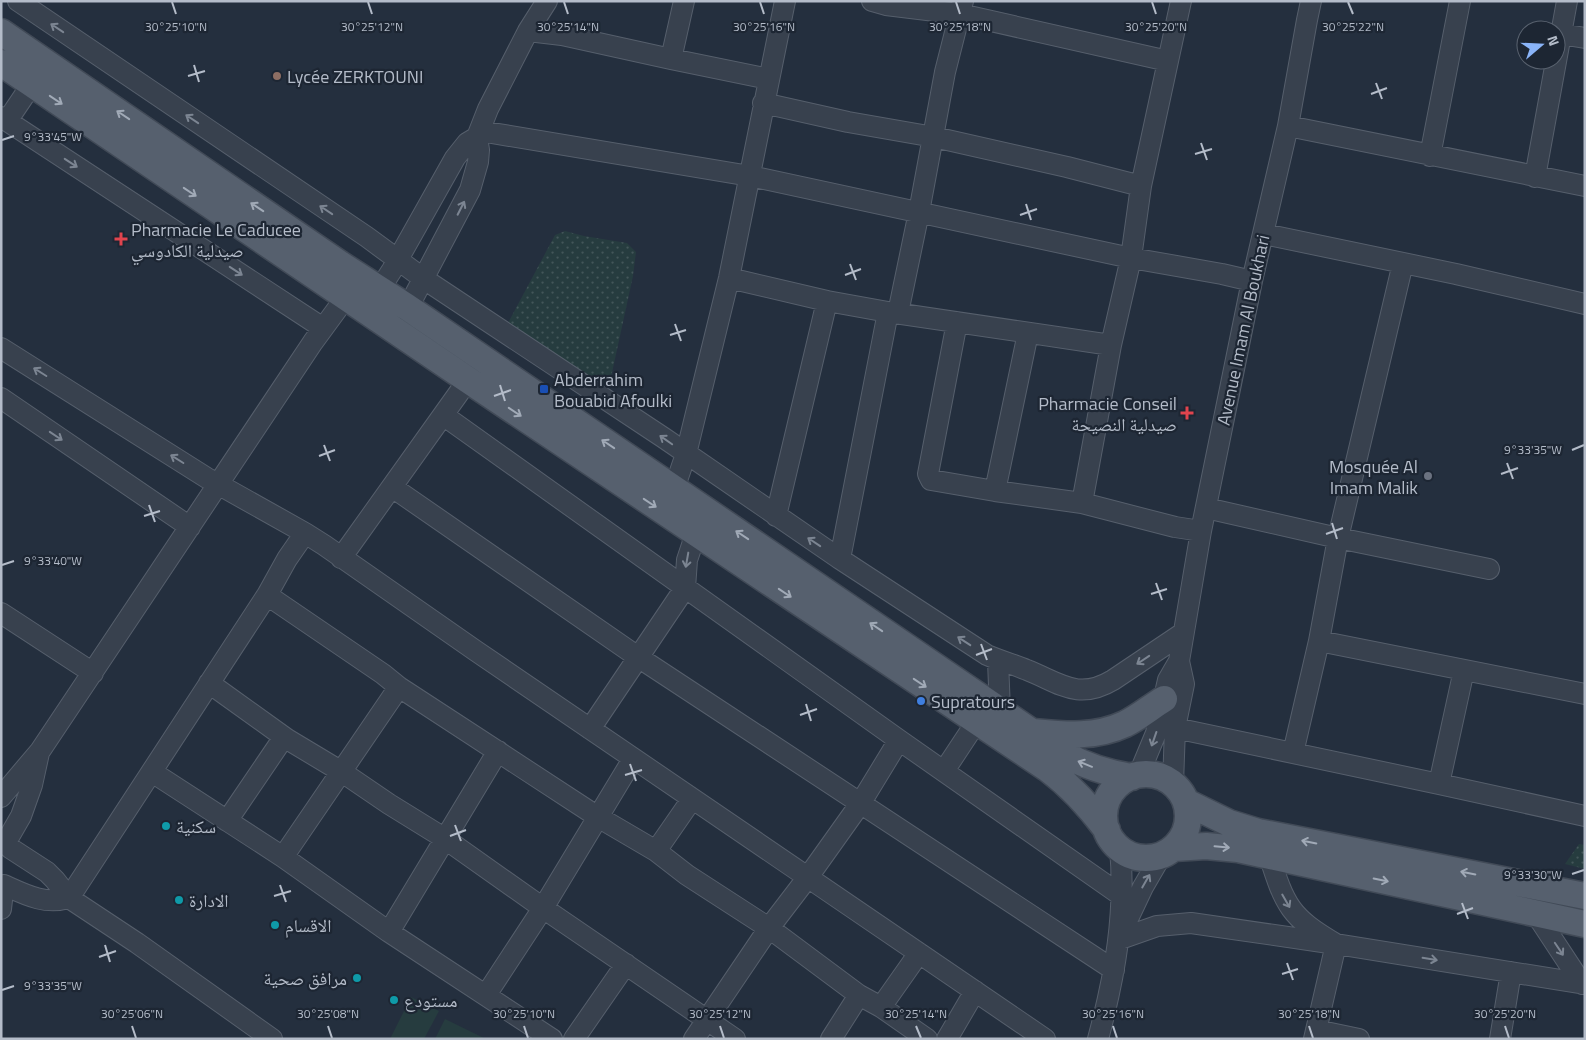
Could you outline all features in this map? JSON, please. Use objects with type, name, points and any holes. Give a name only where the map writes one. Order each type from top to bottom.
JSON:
[{"type":"main road","points":[[1,32],[1000,712],[1076,761],[1104,771],[1154,775],[1164,778],[1179,793],[1229,823],[1258,832],[1585,896]]},
{"type":"main road","points":[[1,63],[1067,783],[1095,814],[1113,839],[1129,854],[1139,858],[1150,858],[1190,846],[1222,847],[1269,855],[1585,924]]},
{"type":"main road","points":[[1032,732],[1074,736],[1109,730],[1126,723],[1164,699]]},
{"type":"main road","points":[[1113,839],[1105,809],[1108,798],[1122,782],[1136,775]]},
{"type":"main road","points":[[1167,852],[1184,834],[1188,823],[1188,812],[1179,793]]},
{"type":"street","points":[[18,1],[367,237],[424,279],[664,438],[840,559],[975,648],[998,661],[1023,668],[1075,690],[1089,690],[1102,687],[1183,633]]},
{"type":"street","points":[[1,797],[40,751],[323,328],[379,289],[398,260],[455,158],[478,134],[488,109],[528,31],[547,1]]},
{"type":"street","points":[[671,59],[684,1]]},
{"type":"street","points":[[674,489],[686,454],[729,278],[785,1]]},
{"type":"street","points":[[872,1],[886,5],[961,8],[1168,61]]},
{"type":"street","points":[[1082,503],[1111,345],[1131,258],[1141,186],[1181,1]]},
{"type":"street","name":"Avenue Imam Al Boukhari","points":[[1179,793],[1175,728],[1184,684],[1180,660],[1183,633],[1201,531],[1252,281],[1288,126],[1312,1]]},
{"type":"street","points":[[1430,156],[1460,1]]},
{"type":"street","points":[[1564,20],[1568,1]]},
{"type":"street","points":[[840,559],[893,313],[919,212],[946,72],[961,8]]},
{"type":"street","points":[[528,31],[562,35],[769,79]]},
{"type":"street","points":[[1566,35],[1585,38]]},
{"type":"street","points":[[1535,177],[1554,70]]},
{"type":"street","points":[[32,84],[4,119],[323,328]]},
{"type":"street","points":[[763,103],[848,122],[934,137],[1068,167],[1141,186]]},
{"type":"street","points":[[1288,126],[1585,186]]},
{"type":"street","points":[[478,134],[750,176],[1131,258],[1252,281]]},
{"type":"street","points":[[396,331],[470,190],[478,162],[478,134]]},
{"type":"street","points":[[1264,234],[1456,274],[1585,304]]},
{"type":"street","points":[[1292,753],[1319,641],[1338,538],[1403,263]]},
{"type":"street","points":[[729,278],[827,301],[893,313],[1111,345]]},
{"type":"street","points":[[776,516],[827,301]]},
{"type":"street","points":[[957,322],[928,476],[932,481],[1082,503],[1175,527],[1201,531]]},
{"type":"street","points":[[995,491],[1028,333]]},
{"type":"street","points":[[1,348],[219,484],[324,545],[692,799],[1045,1039]]},
{"type":"street","points":[[341,558],[468,380]]},
{"type":"street","points":[[1,398],[190,527]]},
{"type":"street","points":[[443,415],[899,740],[1122,896]]},
{"type":"street","points":[[392,487],[638,657],[1114,970]]},
{"type":"street","points":[[1206,508],[1338,538],[1489,569]]},
{"type":"street","points":[[2,889],[41,900],[53,901],[69,898],[267,595],[304,533]]},
{"type":"street","points":[[590,729],[685,588],[687,560],[696,533]]},
{"type":"street","points":[[267,595],[383,674],[399,687],[598,817],[656,851],[687,875],[769,928],[859,996],[881,1007],[927,1039]]},
{"type":"street","points":[[1,613],[93,673]]},
{"type":"street","points":[[1319,641],[1585,694]]},
{"type":"street","name":"Avenue Imam Al Boukhari","points":[[1136,775],[1156,733],[1168,680],[1180,660]]},
{"type":"street","points":[[998,661],[1000,712]]},
{"type":"street","points":[[1439,784],[1464,670]]},
{"type":"street","points":[[209,683],[284,737],[444,838],[735,1039]]},
{"type":"street","points":[[283,857],[399,687]]},
{"type":"street","points":[[944,771],[977,722]]},
{"type":"street","points":[[1175,728],[1585,816]]},
{"type":"street","points":[[227,821],[284,737]]},
{"type":"street","points":[[694,1039],[769,928],[860,804],[899,740]]},
{"type":"street","points":[[1,909],[2,889],[12,874],[14,865],[6,843],[21,816],[32,785],[40,751]]},
{"type":"street","points":[[389,932],[444,838],[498,752]]},
{"type":"street","points":[[486,995],[543,908],[634,759]]},
{"type":"street","points":[[152,772],[283,857],[389,932],[552,1039]]},
{"type":"street","points":[[656,851],[692,799]]},
{"type":"street","points":[[1098,1039],[1120,939],[1122,896],[1113,839]]},
{"type":"street","points":[[6,843],[47,872],[69,898],[137,943],[272,1039]]},
{"type":"street","points":[[1120,939],[1136,900],[1167,852]]},
{"type":"street","points":[[1269,855],[1284,899],[1298,918],[1336,944]]},
{"type":"street","points":[[1536,914],[1584,984]]},
{"type":"street","points":[[1120,939],[1157,926],[1191,922],[1584,984]]},
{"type":"street","points":[[1336,944],[1315,1034],[1359,1039]]},
{"type":"street","points":[[881,1007],[919,953]]},
{"type":"street","points":[[574,1039],[626,964]]},
{"type":"street","points":[[1500,1039],[1511,972]]},
{"type":"street","points":[[946,1039],[975,991]]},
{"type":"street","points":[[830,1039],[859,996]]},
{"type":"green space","points":[[565,231],[627,243],[636,252],[633,276],[608,391],[508,323],[555,235]]},
{"type":"green space","points":[[1579,844],[1585,845],[1585,869],[1565,864]]},
{"type":"green space","points":[[411,997],[439,1011],[424,1039],[390,1039]]},
{"type":"green space","points":[[445,1019],[486,1039],[435,1039]]},
{"type":"place","name":"Lycée ZERKTOUNI","points":[[277,76]]},
{"type":"place","name":"Pharmacie Le Caducee صيدلية الكادوسي","points":[[121,239]]},
{"type":"place","name":"Abderrahim Bouabid Afoulki","points":[[544,389]]},
{"type":"place","name":"Pharmacie Conseil صيدلية النصيحة","points":[[1187,413]]},
{"type":"place","name":"Mosquée Al Imam Malik","points":[[1428,476]]},
{"type":"place","name":"Supratours","points":[[921,701]]},
{"type":"place","name":"سكنية","points":[[166,826]]},
{"type":"place","name":"الادارة","points":[[179,900]]},
{"type":"place","name":"الاقسام","points":[[275,925]]},
{"type":"place","name":"مرافق صحية","points":[[357,978]]},
{"type":"place","name":"مستودع","points":[[394,1000]]}]
